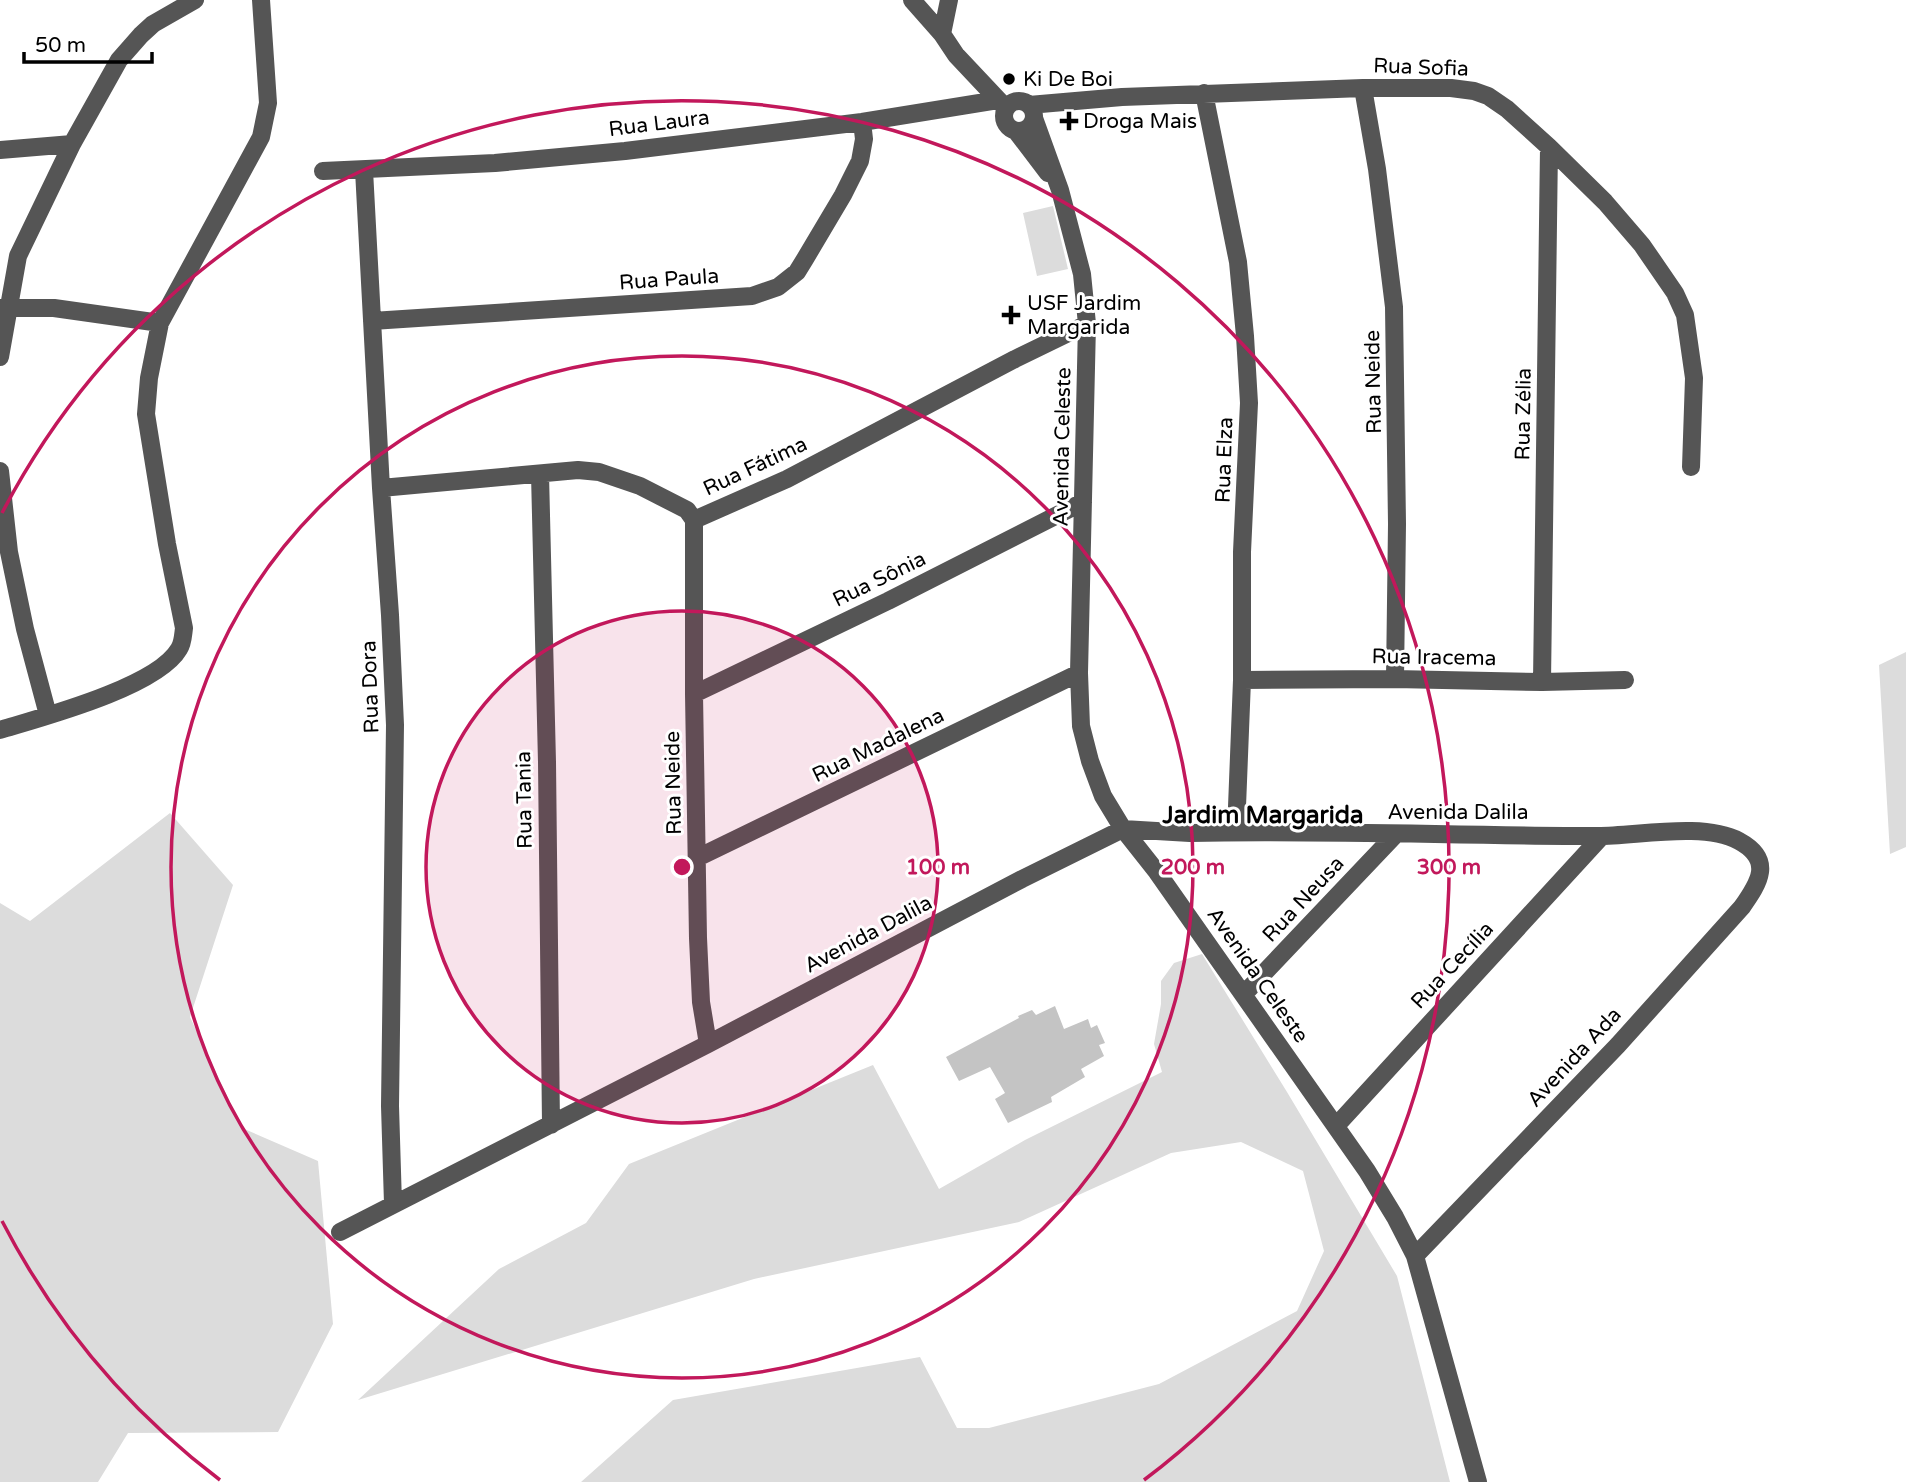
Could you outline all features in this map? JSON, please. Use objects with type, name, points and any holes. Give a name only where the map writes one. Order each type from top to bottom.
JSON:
[{"type":"street","points":[[0,357],[4,307],[18,256],[72,144],[119,60],[153,24],[195,0]]},
{"type":"street","points":[[0,730],[117,691],[169,662],[183,642],[184,628],[146,414],[149,378],[160,323],[261,137],[268,103],[261,0]]},
{"type":"street","points":[[912,0],[942,34],[956,55],[1002,105],[1008,127],[1016,131],[1030,127],[1031,111],[1019,101],[1002,105]]},
{"type":"street","points":[[942,34],[949,0]]},
{"type":"street","name":"Rua Neide","points":[[1363,88],[1395,306],[1395,678]]},
{"type":"street","name":"Rua Sofia","points":[[1031,111],[1122,97],[1204,93],[1451,88],[1488,96],[1507,108],[1605,202],[1642,245],[1675,293],[1685,315],[1694,378],[1691,467]]},
{"type":"street","name":"Rua Elza","points":[[1204,93],[1238,262],[1248,403],[1236,832]]},
{"type":"street","name":"Rua Laura","points":[[323,171],[495,163],[625,151],[1002,105]]},
{"type":"street","name":"Avenida Celeste","points":[[1031,111],[1060,190],[1082,274],[1087,324],[1079,673],[1082,726],[1090,761],[1102,796],[1123,829],[1244,994],[1367,1171],[1395,1217],[1415,1256],[1478,1482]]},
{"type":"street","name":"Rua Paula","points":[[372,321],[752,296],[778,287],[797,272],[843,195],[860,161],[864,139],[862,122]]},
{"type":"street","name":"Avenida Celeste","points":[[1016,131],[1060,190]]},
{"type":"street","points":[[0,150],[72,144]]},
{"type":"street","name":"Rua Zélia","points":[[1542,682],[1549,147]]},
{"type":"street","name":"Rua Dora","points":[[364,170],[395,725],[390,1106],[393,1204]]},
{"type":"street","points":[[4,307],[54,308],[160,323]]},
{"type":"street","name":"Rua Fátima","points":[[382,488],[578,470],[599,472],[640,486],[687,510],[694,520],[787,479],[1087,324]]},
{"type":"street","points":[[0,471],[9,552],[48,715]]},
{"type":"street","name":"Rua Tania","points":[[540,474],[547,762],[551,1125]]},
{"type":"street","name":"Rua Sônia","points":[[694,694],[888,601],[1083,502]]},
{"type":"street","name":"Rua Neide","points":[[694,520],[699,978],[708,1044]]},
{"type":"street","name":"Rua Madalena","points":[[697,858],[1079,673]]},
{"type":"street","name":"Rua Iracema","points":[[1242,680],[1625,680]]},
{"type":"street","name":"Avenida Dalila","points":[[340,1232],[1123,829],[1190,833],[1602,836],[1690,831],[1721,835],[1740,841],[1755,854],[1759,862],[1759,883]]},
{"type":"street","name":"Rua Neusa","points":[[1244,994],[1395,835]]},
{"type":"street","name":"Rua Cecília","points":[[1336,1126],[1602,836]]},
{"type":"street","name":"Avenida Ada","points":[[1415,1256],[1618,1045],[1742,907],[1759,883]]},
{"type":"shaded area","points":[[1053,206],[1068,269],[1037,276],[1023,213]]},
{"type":"shaded area","points":[[1906,652],[1906,847],[1890,854],[1879,665]]},
{"type":"shaded area","points":[[170,813],[233,885],[190,1017],[242,1128],[318,1161],[333,1324],[278,1432],[128,1433],[98,1482],[0,1482],[0,903],[30,921]]},
{"type":"shaded area","points":[[1202,954],[1397,1276],[1450,1482],[581,1482],[673,1400],[920,1357],[957,1428],[989,1428],[1159,1384],[1297,1311],[1324,1251],[1303,1171],[1241,1142],[1171,1153],[1019,1222],[754,1279],[358,1400],[499,1269],[586,1223],[629,1164],[873,1065],[939,1189],[1025,1140],[1162,1072],[1154,1044],[1161,1004],[1161,981],[1174,963]]},
{"type":"building","points":[[1055,1006],[1064,1029],[1088,1019],[1091,1028],[1097,1025],[1105,1043],[1099,1045],[1104,1056],[1081,1069],[1085,1077],[1051,1097],[1052,1102],[1008,1123],[995,1099],[1005,1093],[990,1067],[959,1081],[946,1057],[1019,1018],[1018,1016],[1032,1010],[1036,1015]]},
{"type":"place","name":"Ki De Boi","points":[[1009,79]]},
{"type":"place","name":"Droga Mais","points":[[1069,121]]},
{"type":"place","name":"USF Jardim Margarida","points":[[1011,315]]},
{"type":"district","name":"Jardim Margarida","points":[[1263,815]]}]
